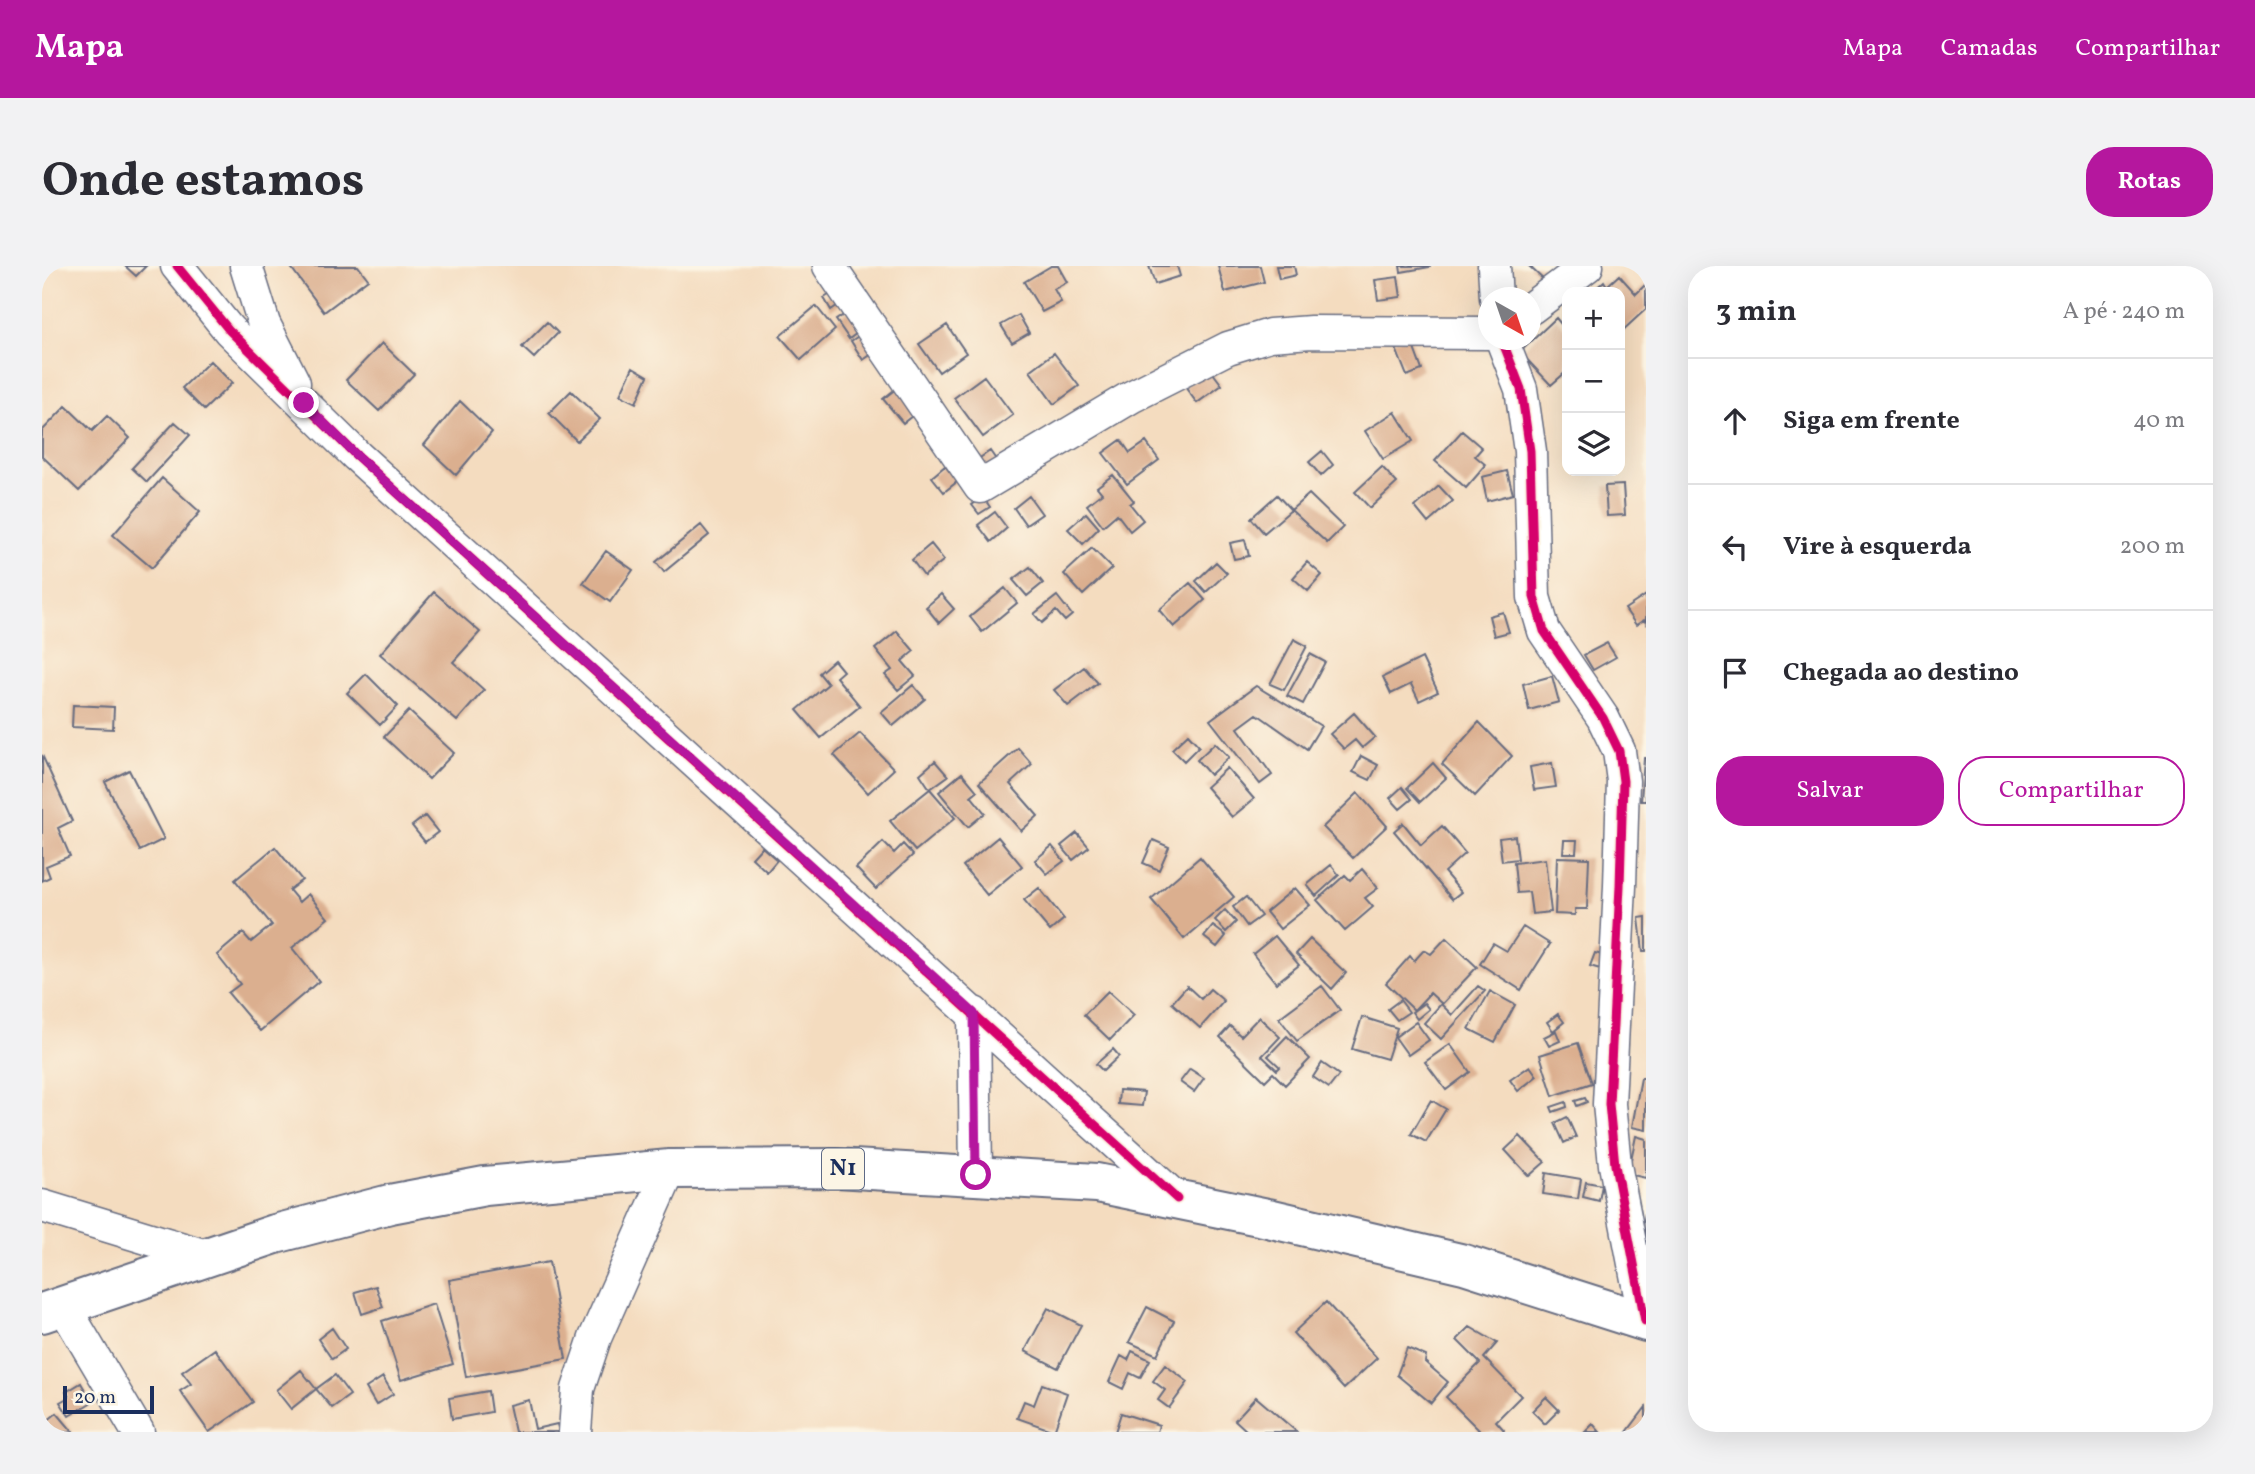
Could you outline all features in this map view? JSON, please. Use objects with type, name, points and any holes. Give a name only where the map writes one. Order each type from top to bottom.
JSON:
[{"type":"highway","name":"N1","points":[[49,1306],[275,1234],[364,1210],[472,1188],[670,1169],[836,1168],[1097,1183],[1464,1264],[1646,1322]]},
{"type":"street","points":[[177,266],[229,330],[357,456],[1177,1199]]},
{"type":"street","points":[[246,266],[264,324],[304,403]]},
{"type":"street","points":[[829,266],[980,486],[1131,397],[1228,348],[1270,335],[1311,332],[1478,333]]},
{"type":"street","points":[[1494,266],[1495,287]]},
{"type":"street","points":[[1541,300],[1587,266]]},
{"type":"street","points":[[1506,350],[1521,389],[1530,451],[1534,597],[1544,631],[1603,718],[1619,751],[1623,781],[1609,1104],[1615,1165],[1646,1322]]},
{"type":"street","points":[[974,1013],[976,1175]]},
{"type":"street","points":[[575,1432],[578,1389],[595,1338],[670,1169]]},
{"type":"street","points":[[42,1206],[206,1256]]},
{"type":"street","points":[[49,1306],[138,1432]]},
{"type":"building","points":[[125,266],[146,266],[136,276]]},
{"type":"building","points":[[290,266],[358,266],[368,279],[324,312]]},
{"type":"building","points":[[1051,266],[1058,266],[1067,282],[1054,289],[1061,302],[1042,312],[1024,282]]},
{"type":"building","points":[[1149,266],[1177,266],[1180,276],[1155,284]]},
{"type":"building","points":[[1218,266],[1260,266],[1264,282],[1225,292]]},
{"type":"building","points":[[1276,266],[1294,266],[1296,275],[1279,279]]},
{"type":"building","points":[[1400,266],[1430,266],[1430,267],[1401,272]]},
{"type":"building","points":[[1529,266],[1563,266],[1547,283]]},
{"type":"building","points":[[1619,275],[1636,294],[1646,284],[1646,309],[1625,328],[1625,287],[1597,287],[1604,281],[1607,286]]},
{"type":"building","points":[[1398,277],[1401,297],[1378,300],[1375,280]]},
{"type":"building","points":[[834,292],[841,303],[831,310],[824,298]]},
{"type":"building","points":[[816,306],[835,330],[801,360],[780,336]]},
{"type":"building","points":[[848,312],[861,330],[849,339],[836,320]]},
{"type":"building","points":[[1019,315],[1029,333],[1012,343],[1001,325]]},
{"type":"building","points":[[1556,318],[1562,325],[1562,375],[1551,385],[1520,352],[1541,350],[1541,332]]},
{"type":"building","points":[[547,322],[558,333],[534,358],[522,347]]},
{"type":"building","points":[[947,325],[966,353],[939,372],[919,344]]},
{"type":"building","points":[[863,333],[875,352],[863,360],[851,341]]},
{"type":"building","points":[[1409,335],[1422,370],[1407,376],[1393,341]]},
{"type":"building","points":[[382,343],[414,374],[379,411],[346,380]]},
{"type":"building","points":[[1054,353],[1079,386],[1054,404],[1030,371]]},
{"type":"building","points":[[210,361],[232,383],[204,410],[182,388]]},
{"type":"building","points":[[633,367],[648,376],[636,403],[620,395]]},
{"type":"building","points":[[1210,369],[1222,385],[1197,403],[1185,387]]},
{"type":"building","points":[[984,376],[1013,415],[983,437],[954,398]]},
{"type":"building","points":[[897,388],[917,412],[903,423],[883,399]]},
{"type":"building","points":[[571,391],[600,419],[577,441],[549,413]]},
{"type":"building","points":[[460,401],[492,432],[456,475],[424,445]]},
{"type":"building","points":[[66,406],[92,431],[107,416],[130,438],[79,491],[42,456],[42,431]]},
{"type":"building","points":[[1395,412],[1413,441],[1383,459],[1365,431]]},
{"type":"building","points":[[175,422],[190,435],[147,482],[132,468]]},
{"type":"building","points":[[1462,431],[1482,448],[1475,456],[1486,465],[1466,488],[1435,461]]},
{"type":"building","points":[[1121,440],[1130,453],[1146,442],[1159,460],[1127,484],[1103,453]]},
{"type":"building","points":[[990,451],[999,464],[984,475],[974,462]]},
{"type":"building","points":[[1322,451],[1333,465],[1321,476],[1309,462]]},
{"type":"building","points":[[945,466],[958,481],[944,492],[932,477]]},
{"type":"building","points":[[1382,467],[1397,483],[1370,508],[1355,492]]},
{"type":"building","points":[[1507,471],[1513,494],[1487,501],[1482,477]]},
{"type":"building","points":[[1113,475],[1134,501],[1130,504],[1143,520],[1130,531],[1117,514],[1103,526],[1087,505],[1102,493],[1097,487]]},
{"type":"building","points":[[162,478],[200,512],[152,568],[113,535]]},
{"type":"building","points":[[1623,485],[1625,515],[1607,516],[1605,486]]},
{"type":"building","points":[[1439,486],[1453,501],[1428,523],[1415,507]]},
{"type":"building","points":[[1309,494],[1343,527],[1327,543],[1291,510]]},
{"type":"building","points":[[1277,495],[1291,510],[1264,533],[1251,518]]},
{"type":"building","points":[[1029,496],[1042,514],[1026,525],[1014,508]]},
{"type":"building","points":[[983,497],[990,507],[979,514],[972,505]]},
{"type":"building","points":[[995,512],[1007,528],[991,542],[978,525]]},
{"type":"building","points":[[1086,513],[1099,528],[1083,544],[1068,529]]},
{"type":"building","points":[[701,525],[709,535],[664,572],[656,562]]},
{"type":"building","points":[[1245,540],[1249,556],[1234,559],[1230,543]]},
{"type":"building","points":[[931,544],[944,560],[924,576],[912,560]]},
{"type":"building","points":[[1092,548],[1112,568],[1083,595],[1064,574]]},
{"type":"building","points":[[606,551],[633,570],[610,602],[583,583]]},
{"type":"building","points":[[1216,562],[1227,573],[1206,592],[1196,581]]},
{"type":"building","points":[[1307,562],[1322,575],[1308,591],[1293,578]]},
{"type":"building","points":[[1030,567],[1043,583],[1027,596],[1013,580]]},
{"type":"building","points":[[1190,583],[1205,600],[1174,627],[1159,610]]},
{"type":"building","points":[[1005,588],[1017,603],[982,632],[970,617]]},
{"type":"building","points":[[434,592],[480,632],[453,662],[484,690],[457,721],[380,654]]},
{"type":"building","points":[[941,594],[954,609],[939,623],[926,607]]},
{"type":"building","points":[[1646,595],[1646,623],[1644,620],[1636,625],[1625,609]]},
{"type":"building","points":[[1057,596],[1072,615],[1065,621],[1056,611],[1042,623],[1034,614]]},
{"type":"building","points":[[1503,612],[1509,632],[1494,636],[1489,616]]},
{"type":"building","points":[[897,631],[914,651],[902,661],[915,676],[898,690],[885,675],[892,670],[875,649]]},
{"type":"building","points":[[1294,639],[1307,646],[1284,690],[1270,684]]},
{"type":"building","points":[[1607,643],[1616,657],[1593,670],[1584,655]]},
{"type":"building","points":[[1310,654],[1325,662],[1303,704],[1287,696]]},
{"type":"building","points":[[1422,658],[1438,692],[1419,701],[1411,684],[1391,694],[1383,677]]},
{"type":"building","points":[[834,660],[843,671],[836,677],[860,706],[821,738],[797,710],[828,684],[819,673]]},
{"type":"building","points":[[1084,667],[1098,683],[1068,706],[1054,690]]},
{"type":"building","points":[[366,674],[398,706],[380,725],[347,693]]},
{"type":"building","points":[[1552,676],[1559,702],[1529,710],[1523,684]]},
{"type":"building","points":[[913,685],[925,699],[893,726],[881,712]]},
{"type":"building","points":[[1256,686],[1321,726],[1307,749],[1257,714],[1238,728],[1272,775],[1260,784],[1210,720]]},
{"type":"building","points":[[73,705],[114,707],[113,729],[72,727]]},
{"type":"building","points":[[409,711],[454,753],[429,779],[384,737]]},
{"type":"building","points":[[1354,713],[1375,737],[1362,748],[1355,740],[1344,749],[1330,734]]},
{"type":"building","points":[[1479,722],[1512,756],[1475,796],[1442,764]]},
{"type":"building","points":[[860,733],[894,769],[868,793],[834,755]]},
{"type":"building","points":[[1188,734],[1199,746],[1184,761],[1172,749]]},
{"type":"building","points":[[1215,743],[1229,757],[1210,775],[1197,760]]},
{"type":"building","points":[[1018,748],[1032,764],[1010,784],[1038,816],[1021,831],[979,783]]},
{"type":"building","points":[[42,755],[72,821],[58,828],[70,856],[46,866],[50,877],[42,881]]},
{"type":"building","points":[[1361,756],[1378,765],[1370,780],[1353,772]]},
{"type":"building","points":[[1644,758],[1646,801],[1641,801]]},
{"type":"building","points":[[935,761],[948,776],[930,789],[920,774]]},
{"type":"building","points":[[1433,763],[1446,778],[1420,802],[1407,788]]},
{"type":"building","points":[[1552,763],[1556,787],[1534,790],[1530,767]]},
{"type":"building","points":[[1227,768],[1254,799],[1232,817],[1206,787]]},
{"type":"building","points":[[129,770],[164,839],[140,851],[105,782]]},
{"type":"building","points":[[962,773],[977,791],[971,796],[985,813],[968,827],[939,792]]},
{"type":"building","points":[[1402,787],[1412,799],[1400,809],[1390,798]]},
{"type":"building","points":[[930,789],[955,818],[915,851],[890,821]]},
{"type":"building","points":[[1358,793],[1387,826],[1353,858],[1323,827]]},
{"type":"building","points":[[425,816],[438,832],[425,842],[412,826]]},
{"type":"building","points":[[1403,823],[1421,845],[1442,826],[1465,853],[1444,872],[1461,892],[1452,899],[1394,831]]},
{"type":"building","points":[[1077,833],[1089,847],[1073,860],[1061,846]]},
{"type":"building","points":[[1515,836],[1518,859],[1502,861],[1499,838]]},
{"type":"building","points":[[998,837],[1022,866],[987,895],[963,866]]},
{"type":"building","points":[[1153,840],[1169,847],[1159,870],[1143,863]]},
{"type":"building","points":[[1564,840],[1577,840],[1576,853],[1563,853]]},
{"type":"building","points":[[883,842],[894,853],[903,844],[913,855],[876,889],[856,868]]},
{"type":"building","points":[[1052,846],[1064,861],[1047,874],[1035,860]]},
{"type":"building","points":[[275,847],[302,880],[289,890],[299,902],[308,894],[328,918],[292,948],[319,981],[260,1031],[228,993],[240,984],[217,955],[243,933],[251,942],[272,925],[235,880]]},
{"type":"building","points":[[762,847],[777,860],[767,872],[752,858]]},
{"type":"building","points":[[1200,857],[1234,897],[1184,939],[1151,899]]},
{"type":"building","points":[[1557,857],[1589,858],[1587,909],[1575,909],[1575,915],[1555,914]]},
{"type":"building","points":[[1545,859],[1551,912],[1532,914],[1529,892],[1517,893],[1514,863]]},
{"type":"building","points":[[1331,865],[1339,875],[1316,896],[1307,885]]},
{"type":"building","points":[[1362,869],[1378,888],[1365,898],[1373,907],[1345,931],[1317,900],[1345,875],[1350,880]]},
{"type":"building","points":[[1039,888],[1064,919],[1050,931],[1024,900]]},
{"type":"building","points":[[1295,888],[1310,905],[1280,929],[1266,912]]},
{"type":"building","points":[[1246,897],[1261,916],[1247,926],[1233,907]]},
{"type":"building","points":[[1225,910],[1236,922],[1226,932],[1215,920]]},
{"type":"building","points":[[1646,917],[1646,951],[1643,951],[1639,918]]},
{"type":"building","points":[[1213,926],[1226,936],[1217,947],[1204,937]]},
{"type":"building","points":[[1523,927],[1550,944],[1521,990],[1480,964],[1493,943],[1507,951]]},
{"type":"building","points":[[1275,936],[1299,965],[1276,983],[1253,954]]},
{"type":"building","points":[[1446,938],[1477,967],[1442,1004],[1430,993],[1414,1010],[1386,983],[1410,956],[1414,961],[1424,950],[1431,954]]},
{"type":"building","points":[[1310,939],[1346,973],[1332,989],[1296,954]]},
{"type":"building","points":[[1595,953],[1612,958],[1607,971],[1590,966]]},
{"type":"building","points":[[1187,986],[1201,999],[1210,989],[1224,1001],[1200,1028],[1172,1003]]},
{"type":"building","points":[[1322,986],[1340,1010],[1297,1041],[1279,1018]]},
{"type":"building","points":[[1478,986],[1485,991],[1441,1039],[1424,1023],[1441,1004],[1452,1015]]},
{"type":"building","points":[[1108,991],[1134,1015],[1110,1040],[1084,1015]]},
{"type":"building","points":[[1490,991],[1515,1005],[1495,1042],[1469,1029]]},
{"type":"building","points":[[1400,1000],[1409,1012],[1397,1020],[1388,1009]]},
{"type":"building","points":[[1424,1003],[1429,1009],[1417,1019],[1412,1012]]},
{"type":"building","points":[[1558,1014],[1564,1022],[1553,1031],[1547,1022]]},
{"type":"building","points":[[1259,1017],[1280,1037],[1262,1056],[1277,1070],[1280,1067],[1268,1056],[1287,1036],[1310,1059],[1285,1085],[1273,1073],[1265,1081],[1220,1037],[1230,1026],[1241,1036]]},
{"type":"building","points":[[1362,1017],[1397,1028],[1387,1059],[1352,1049]]},
{"type":"building","points":[[1416,1022],[1429,1040],[1408,1055],[1395,1037]]},
{"type":"building","points":[[1556,1031],[1560,1041],[1549,1046],[1544,1037]]},
{"type":"building","points":[[1578,1043],[1592,1083],[1553,1096],[1540,1055]]},
{"type":"building","points":[[1450,1044],[1470,1072],[1446,1090],[1425,1062]]},
{"type":"building","points":[[1113,1049],[1119,1056],[1103,1071],[1096,1064]]},
{"type":"building","points":[[1322,1063],[1339,1075],[1329,1088],[1313,1077]]},
{"type":"building","points":[[1530,1066],[1537,1076],[1518,1091],[1510,1080]]},
{"type":"building","points":[[1190,1069],[1204,1078],[1194,1092],[1180,1082]]},
{"type":"building","points":[[1641,1078],[1646,1078],[1646,1130],[1632,1127]]},
{"type":"building","points":[[1119,1090],[1144,1092],[1142,1106],[1118,1104]]},
{"type":"building","points":[[1585,1098],[1587,1102],[1577,1106],[1575,1101]]},
{"type":"building","points":[[1431,1100],[1446,1109],[1426,1142],[1411,1134]]},
{"type":"building","points":[[1566,1102],[1567,1107],[1553,1112],[1551,1107]]},
{"type":"building","points":[[1567,1117],[1576,1137],[1564,1143],[1555,1123]]},
{"type":"building","points":[[1520,1136],[1545,1162],[1529,1176],[1505,1150]]},
{"type":"building","points":[[1636,1136],[1646,1139],[1646,1178],[1628,1174]]},
{"type":"building","points":[[1546,1173],[1581,1179],[1578,1199],[1543,1194]]},
{"type":"building","points":[[1586,1182],[1602,1185],[1599,1201],[1583,1197]]},
{"type":"building","points":[[1646,1216],[1646,1249],[1639,1248]]},
{"type":"building","points":[[549,1262],[566,1359],[466,1377],[449,1280]]},
{"type":"building","points":[[376,1286],[383,1307],[362,1314],[355,1292]]},
{"type":"building","points":[[1326,1302],[1377,1358],[1344,1389],[1293,1333]]},
{"type":"building","points":[[434,1304],[453,1364],[401,1380],[382,1321]]},
{"type":"building","points":[[1147,1307],[1174,1321],[1157,1355],[1129,1342]]},
{"type":"building","points":[[1048,1308],[1081,1325],[1058,1368],[1025,1351]]},
{"type":"building","points":[[1470,1327],[1497,1343],[1484,1358],[1521,1396],[1496,1421],[1503,1432],[1477,1432],[1479,1430],[1446,1397],[1480,1363],[1457,1340]]},
{"type":"building","points":[[332,1328],[346,1349],[332,1359],[318,1339]]},
{"type":"building","points":[[1407,1348],[1426,1356],[1425,1362],[1448,1382],[1431,1403],[1397,1375]]},
{"type":"building","points":[[215,1349],[253,1402],[209,1432],[180,1391],[191,1384],[182,1372]]},
{"type":"building","points":[[1132,1351],[1150,1360],[1140,1378],[1130,1373],[1123,1389],[1109,1382],[1121,1356],[1128,1360]]},
{"type":"building","points":[[1165,1365],[1188,1382],[1169,1408],[1158,1400],[1165,1390],[1153,1381]]},
{"type":"building","points":[[301,1370],[316,1389],[291,1409],[276,1390]]},
{"type":"building","points":[[335,1375],[350,1395],[332,1408],[316,1389]]},
{"type":"building","points":[[383,1377],[393,1394],[376,1405],[366,1388]]},
{"type":"building","points":[[81,1383],[92,1402],[69,1416],[60,1402],[69,1397],[66,1392]]},
{"type":"building","points":[[1042,1384],[1067,1393],[1054,1431],[1017,1418],[1024,1401],[1034,1405]]},
{"type":"building","points":[[488,1391],[491,1412],[452,1419],[449,1398]]},
{"type":"building","points":[[1256,1397],[1297,1432],[1248,1432],[1235,1420]]},
{"type":"building","points":[[1546,1397],[1559,1410],[1545,1424],[1532,1411]]},
{"type":"building","points":[[529,1400],[535,1429],[557,1424],[559,1432],[515,1432],[509,1405]]},
{"type":"building","points":[[1646,1407],[1646,1432],[1627,1432]]},
{"type":"building","points":[[57,1413],[73,1432],[42,1432],[42,1425]]},
{"type":"building","points":[[1121,1413],[1159,1425],[1157,1432],[1115,1432]]},
{"type":"building","points":[[1593,1424],[1600,1432],[1585,1432]]},
{"type":"cycle path","points":[[177,266],[229,330],[357,456],[1177,1199]]},
{"type":"cycle path","points":[[1506,350],[1521,389],[1530,451],[1534,597],[1544,631],[1603,718],[1619,751],[1623,781],[1609,1104],[1615,1165],[1645,1321]]},
{"type":"route","points":[[304,403],[357,456],[974,1013],[976,1175]]}]
